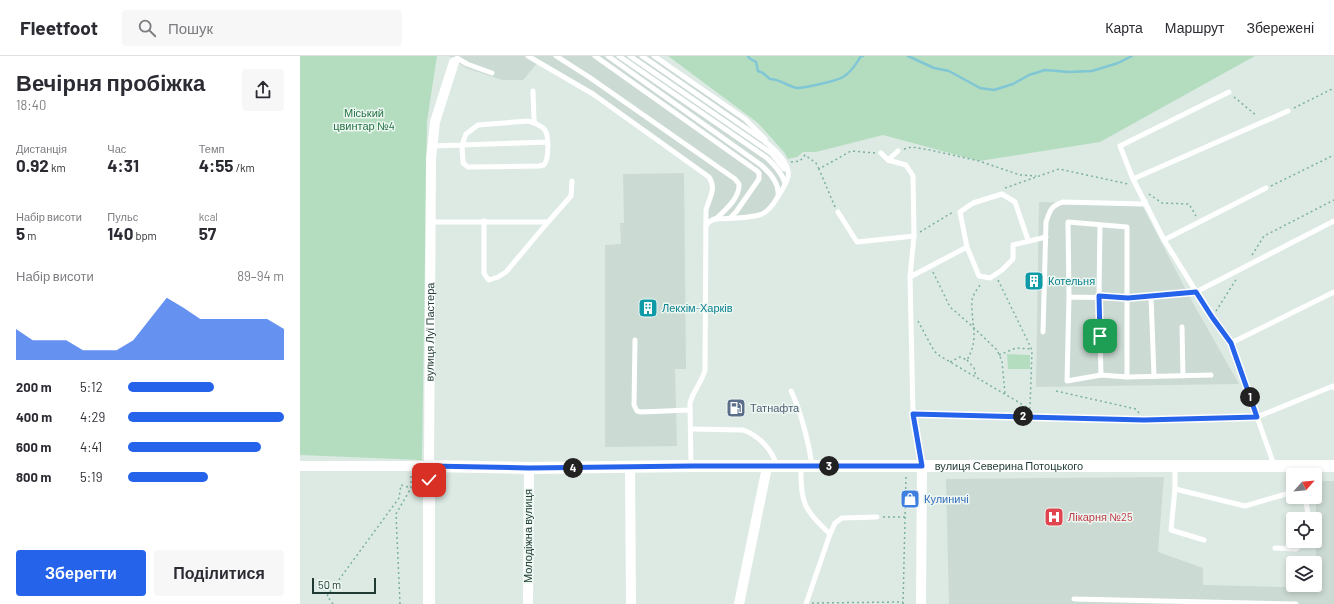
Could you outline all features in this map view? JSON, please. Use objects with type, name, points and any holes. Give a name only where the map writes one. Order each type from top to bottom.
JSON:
[{"type":"street","name":"вулиця Луї Пастера","points":[[429,604],[431,159],[435,122],[456,59]]},
{"type":"street","name":"вулиця Северина Потоцького","points":[[300,466],[630,468],[692,466],[1274,466],[1298,468],[1334,466]]},
{"type":"street","points":[[740,604],[771,466]]},
{"type":"street","points":[[921,604],[922,466]]},
{"type":"street","name":"Молодіжна вулиця","points":[[528,604],[529,468]]},
{"type":"street","points":[[630,468],[631,604]]},
{"type":"lane","points":[[528,56],[593,94],[708,177],[713,185],[707,205],[706,226],[705,370],[703,378],[692,396],[690,403],[692,466]]},
{"type":"lane","points":[[556,56],[590,77],[735,179],[739,184],[738,192],[729,206],[716,219]]},
{"type":"lane","points":[[594,56],[759,173],[759,180],[730,218]]},
{"type":"lane","points":[[608,56],[761,164],[776,182],[778,196]]},
{"type":"lane","points":[[619,56],[767,158],[774,164],[785,185]]},
{"type":"lane","points":[[630,56],[771,154],[778,160],[788,175]]},
{"type":"lane","points":[[642,56],[763,140],[775,150]]},
{"type":"lane","points":[[654,56],[745,119],[781,157],[787,170],[788,175],[785,185],[774,204],[767,211],[760,215],[716,219],[709,222],[706,226]]},
{"type":"lane","points":[[456,59],[492,73]]},
{"type":"lane","points":[[533,91],[535,123]]},
{"type":"lane","points":[[1228,92],[1120,146],[1136,186],[1164,240],[1212,317],[1231,343],[1274,466]]},
{"type":"lane","points":[[1133,179],[1288,111]]},
{"type":"lane","points":[[528,121],[535,123],[545,131],[547,142],[546,162],[544,165],[468,167],[464,163],[462,145],[466,134],[478,125],[528,121]]},
{"type":"lane","points":[[432,146],[547,142]]},
{"type":"lane","points":[[888,160],[898,151]]},
{"type":"lane","points":[[881,154],[888,160],[906,166],[913,176],[914,236],[910,277],[913,414],[922,466]]},
{"type":"lane","points":[[484,222],[484,273],[489,280],[506,272],[571,196],[572,181]]},
{"type":"lane","points":[[1164,240],[1266,188]]},
{"type":"lane","points":[[1028,240],[1015,202],[1002,194],[973,203],[960,212],[967,247],[979,276],[990,278],[1002,270],[1013,259],[1013,245],[1028,240],[1046,237]]},
{"type":"lane","points":[[1043,332],[1046,222],[1050,209],[1057,204],[1070,201],[1142,204],[1145,201]]},
{"type":"lane","points":[[838,212],[857,242],[914,236]]},
{"type":"lane","points":[[1069,296],[1128,298],[1196,292],[1334,221]]},
{"type":"lane","points":[[431,222],[548,222]]},
{"type":"lane","points":[[1127,377],[1127,227],[1068,222],[1069,296],[1067,381],[1101,375],[1127,377],[1211,375]]},
{"type":"lane","points":[[1100,224],[1099,296],[1101,375]]},
{"type":"lane","points":[[910,277],[967,247]]},
{"type":"lane","points":[[1231,343],[1334,292]]},
{"type":"lane","points":[[1151,296],[1154,376]]},
{"type":"lane","points":[[1182,327],[1183,376]]},
{"type":"lane","points":[[635,340],[635,408],[640,412],[690,410]]},
{"type":"lane","points":[[913,414],[1144,420],[1257,417],[1333,386],[1334,388]]},
{"type":"lane","points":[[791,391],[796,401],[810,454],[801,486],[804,502],[809,512],[830,534]]},
{"type":"lane","points":[[691,429],[748,431],[766,446],[775,460],[771,466]]},
{"type":"lane","points":[[1175,466],[1175,489],[1171,530],[1204,540]]},
{"type":"lane","points":[[1175,489],[1245,506],[1286,494]]},
{"type":"lane","points":[[806,604],[835,523],[842,518],[877,517]]},
{"type":"lane","points":[[1274,548],[1297,548]]},
{"type":"lane","points":[[1074,599],[1110,602],[1296,604]]},
{"type":"path","points":[[1288,111],[1334,88]]},
{"type":"path","points":[[1228,92],[1263,122]]},
{"type":"path","points":[[898,151],[912,147],[930,150],[979,160],[1020,175],[1038,176]]},
{"type":"path","points":[[819,169],[850,151],[881,154]]},
{"type":"path","points":[[800,161],[805,155],[816,163],[838,212]]},
{"type":"path","points":[[1266,188],[1334,155]]},
{"type":"path","points":[[1000,190],[1059,169],[1136,186]]},
{"type":"path","points":[[1150,194],[1162,203],[1189,204],[1200,222]]},
{"type":"path","points":[[1264,236],[1334,200]]},
{"type":"path","points":[[914,236],[952,212]]},
{"type":"path","points":[[931,266],[950,307],[997,350],[1002,361],[1005,395]]},
{"type":"path","points":[[911,307],[934,351],[1030,409],[1032,349],[996,274]]},
{"type":"path","points":[[967,360],[974,345],[975,339],[972,326],[973,296],[986,277]]},
{"type":"path","points":[[999,355],[1016,348],[1032,349]]},
{"type":"path","points":[[950,362],[960,357],[967,360],[974,368],[976,377]]},
{"type":"path","points":[[1056,391],[1136,409],[1144,420]]},
{"type":"path","points":[[400,604],[396,514],[411,488],[411,466]]},
{"type":"path","points":[[806,604],[903,603],[906,466]]},
{"type":"path","points":[[333,604],[327,596],[399,498],[401,485],[411,488]]},
{"type":"path","points":[[877,517],[905,517]]},
{"type":"shaded area","points":[[450,56],[654,56],[745,119],[781,157],[788,175],[774,204],[761,215],[709,222],[706,210],[713,189],[711,180],[593,94],[538,62],[523,80],[502,80],[466,68]]},
{"type":"shaded area","points":[[684,173],[686,369],[675,369],[677,446],[605,447],[605,245],[621,244],[620,223],[624,223],[623,174]]},
{"type":"shaded area","points":[[1039,202],[1142,205],[1189,296],[1239,384],[1036,387]]},
{"type":"shaded area","name":"Лікарня №25","points":[[1164,477],[1158,552],[1203,568],[1203,585],[1286,587],[1286,592],[1322,592],[1322,556],[1316,556],[1316,548],[1322,548],[1322,512],[1316,512],[1316,504],[1322,504],[1322,481],[1334,481],[1334,604],[949,604],[946,479]]},
{"type":"green space","name":"Міський цвинтар №4","points":[[300,56],[437,56],[427,121],[422,460],[300,455]]},
{"type":"green space","points":[[668,56],[1255,56],[1100,142],[979,161],[883,135],[816,152],[803,152],[797,157],[788,159],[784,152],[758,123]]},
{"type":"green space","points":[[1007,354],[1030,355],[1030,369],[1008,369]]},
{"type":"waterway","points":[[748,56],[756,62],[758,71],[770,79],[777,80],[797,88],[820,84],[843,77],[851,70],[861,56],[863,56]]},
{"type":"waterway","points":[[908,56],[934,68],[949,71],[980,88],[994,90],[1013,84],[1029,75],[1045,70],[1069,72],[1092,71],[1118,63],[1132,56]]},
{"type":"place","name":"Котельня","points":[[1034,281]]},
{"type":"place","name":"Лекхім-Харків","points":[[648,308]]},
{"type":"place","name":"Татнафта","points":[[736,408]]},
{"type":"place","name":"Кулиничі","points":[[910,499]]},
{"type":"place","name":"Лікарня №25","points":[[1054,517]]},
{"type":"route","points":[[429,480],[429,466],[630,468],[692,466],[922,466],[913,414],[1144,420],[1257,417],[1231,343],[1196,292],[1128,298],[1099,296],[1100,336]]}]
